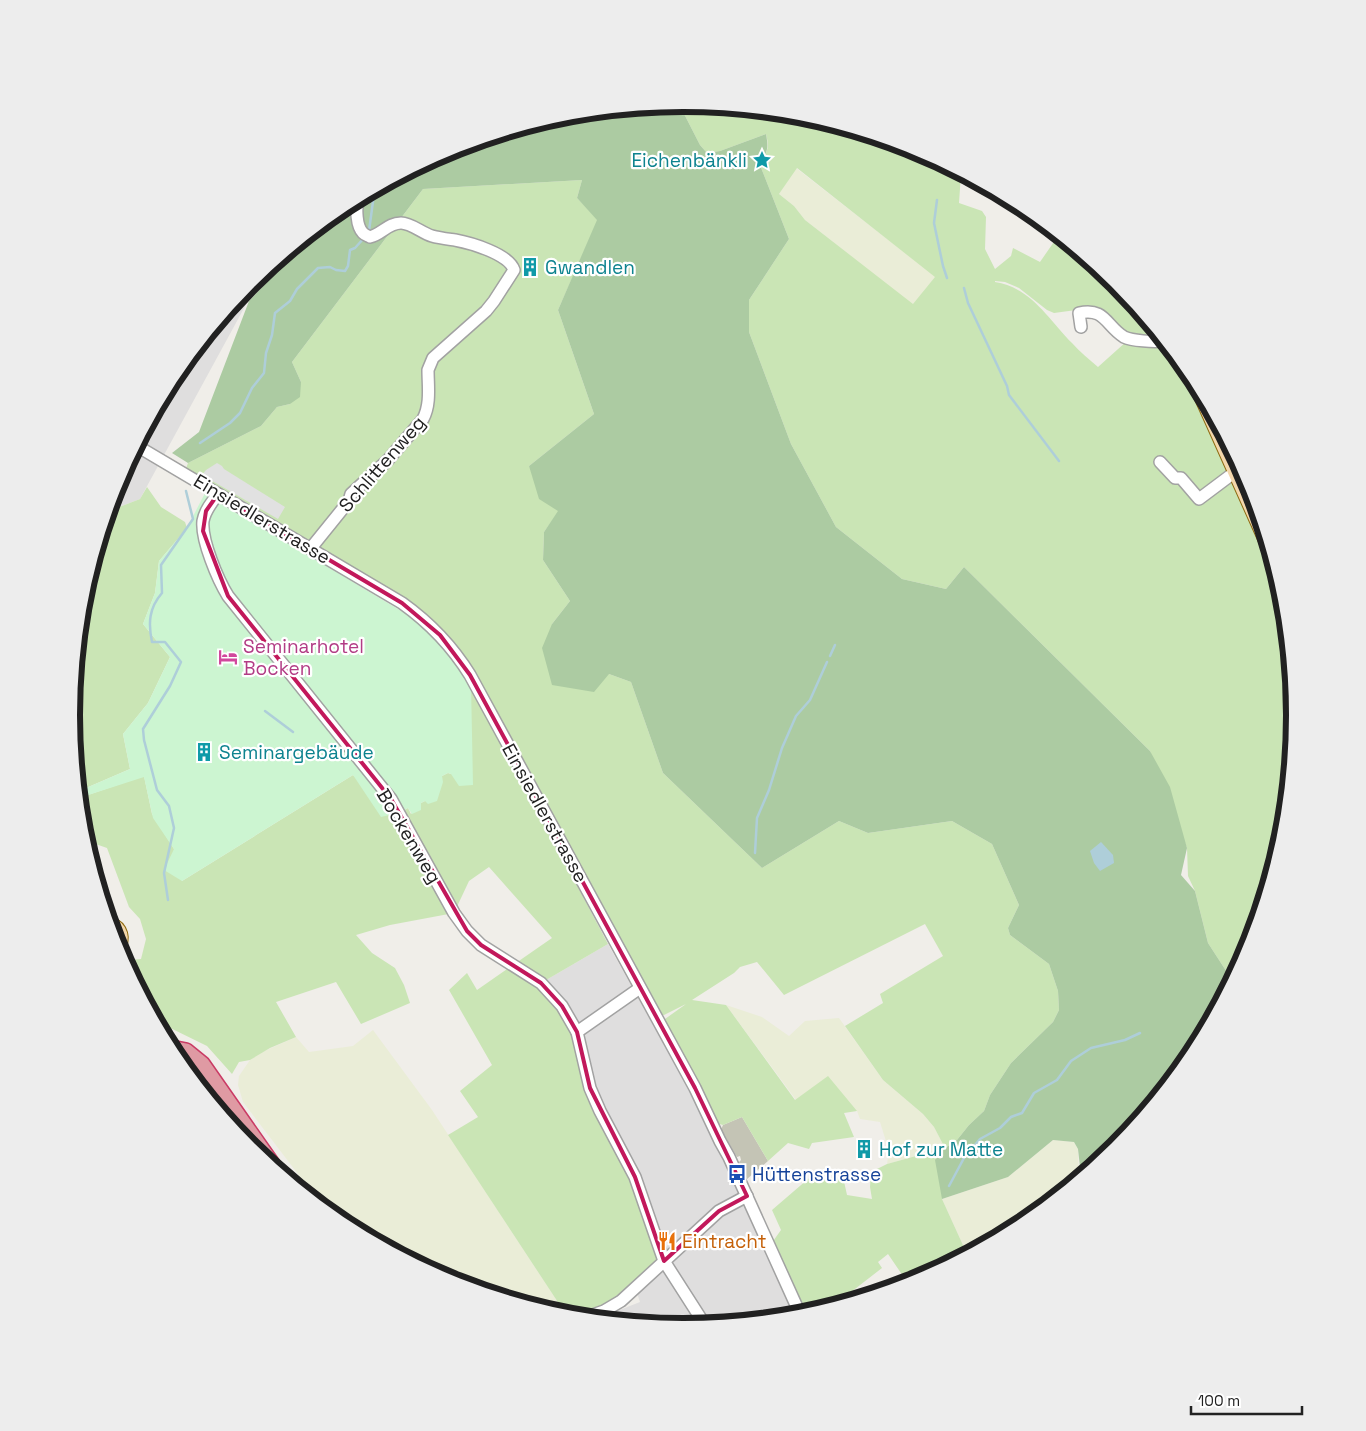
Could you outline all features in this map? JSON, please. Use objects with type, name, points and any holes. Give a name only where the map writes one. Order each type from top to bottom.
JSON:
[{"type":"highway","points":[[181,1050],[189,1053],[206,1068],[256,1141]]},
{"type":"street","name":"Schlittenweg","points":[[311,548],[349,501],[351,494],[388,460],[423,419],[427,412],[428,404],[429,364],[433,358],[460,335],[494,301],[514,270],[512,264],[504,258],[457,240],[434,237],[407,224],[391,225],[378,235],[370,237],[362,233],[359,227],[356,209]]},
{"type":"street","points":[[1081,327],[1079,313],[1089,310],[1099,314],[1123,336],[1129,339],[1155,340]]},
{"type":"street","name":"Einsiedlerstrasse","points":[[142,449],[402,603],[428,624],[451,648],[470,675],[696,1088],[797,1308]]},
{"type":"street","points":[[1160,462],[1175,478],[1181,478],[1199,500],[1234,472]]},
{"type":"street","name":"Bockenweg","points":[[218,494],[206,511],[203,531],[221,584],[228,596],[391,799],[454,913],[467,931],[481,945],[541,983],[562,1006],[577,1032],[590,1088],[635,1177],[664,1261],[700,1318]]},
{"type":"street","points":[[577,1032],[640,988]]},
{"type":"street","points":[[600,1312],[621,1301],[719,1211],[747,1196]]},
{"type":"highlighted area","points":[[218,494],[402,603],[440,635],[470,675],[695,1088],[747,1196],[719,1211],[664,1261],[635,1177],[590,1088],[577,1032],[562,1006],[541,983],[481,945],[467,931],[391,799],[228,596],[203,531],[206,511]]},
{"type":"shaded area","points":[[278,269],[249,299],[140,499],[117,508],[142,449],[161,414],[205,348],[230,318]]},
{"type":"shaded area","points":[[217,463],[285,507],[278,519],[202,475]]},
{"type":"shaded area","points":[[608,944],[696,1102],[792,1308],[722,1317],[644,1317],[610,1314],[640,1302],[637,1293],[665,1269],[541,983]]},
{"type":"shaded area","points":[[742,1117],[768,1161],[747,1179],[739,1162],[741,1160],[740,1156],[737,1157],[721,1130],[723,1125]]},
{"type":"green space","points":[[683,112],[762,118],[801,124],[877,145],[914,158],[950,175],[961,181],[959,203],[982,211],[986,217],[985,249],[995,269],[1011,256],[1013,248],[1040,262],[1055,241],[1081,262],[1109,289],[1153,338],[1129,337],[1091,308],[1054,313],[1047,310],[1019,288],[1005,282],[995,282],[1008,285],[1029,298],[1098,367],[1127,341],[1157,343],[1184,380],[1208,420],[1254,523],[1274,598],[1285,676],[1285,755],[1274,833],[1254,909],[1228,973],[1208,943],[1195,891],[1188,876],[1187,848],[1150,751],[964,567],[946,589],[902,579],[836,527],[791,444],[749,332],[749,300],[789,239],[760,165],[768,147],[766,134],[720,151],[707,153],[700,145]],"holes":[[[797,168],[935,277],[913,304],[805,220],[794,206],[779,194]]]},
{"type":"green space","points":[[683,112],[700,145],[707,153],[720,151],[766,134],[767,150],[760,165],[789,239],[749,300],[749,332],[791,444],[836,527],[902,579],[946,589],[964,567],[1150,751],[1170,787],[1187,848],[1181,875],[1195,891],[1208,943],[1228,973],[1205,1017],[1184,1051],[1161,1083],[1109,1142],[1080,1170],[1078,1149],[1074,1142],[1053,1140],[1008,1177],[942,1199],[935,1160],[984,1111],[990,1095],[1011,1063],[1053,1022],[1059,1010],[1058,991],[1049,964],[1010,935],[1008,928],[1019,905],[992,844],[952,821],[868,833],[839,821],[762,868],[663,773],[631,682],[609,674],[594,692],[552,685],[542,648],[552,624],[570,601],[543,560],[544,532],[558,511],[539,499],[529,466],[594,414],[558,310],[597,220],[577,198],[582,180],[423,189],[292,362],[301,382],[300,397],[290,404],[277,407],[261,426],[188,463],[172,453],[199,432],[249,301],[292,257],[348,214],[416,175],[452,158],[489,145],[565,124],[604,118]]},
{"type":"green space","points":[[796,168],[936,277],[913,305],[805,220],[794,206],[779,194]]},
{"type":"green space","points":[[582,180],[577,198],[598,220],[558,310],[594,414],[529,466],[559,511],[544,532],[543,560],[570,601],[552,624],[609,674],[631,682],[663,773],[762,868],[839,821],[868,833],[952,821],[992,844],[1019,905],[1008,928],[1010,935],[1049,964],[1058,991],[1059,1010],[1053,1022],[1011,1063],[990,1095],[984,1111],[957,1140],[945,1148],[934,1127],[923,1114],[883,1080],[845,1026],[883,1003],[880,994],[943,956],[925,924],[784,995],[757,962],[740,967],[734,973],[692,1000],[726,1005],[795,1100],[828,1076],[857,1111],[844,1113],[854,1137],[812,1143],[809,1149],[788,1143],[768,1161],[742,1117],[723,1125],[716,1123],[665,1024],[665,1019],[686,1004],[664,1015],[660,1015],[435,626],[184,474],[188,463],[261,426],[277,407],[290,404],[301,382],[292,362],[423,189]]},
{"type":"green space","points":[[147,487],[161,507],[185,522],[187,528],[159,561],[155,593],[143,624],[170,657],[148,703],[123,734],[130,769],[84,789],[81,755],[81,676],[92,598],[101,559],[117,508],[140,499]]},
{"type":"green space","points":[[205,493],[431,629],[471,684],[473,785],[459,786],[451,774],[448,773],[442,776],[443,782],[437,801],[428,804],[425,801],[421,803],[421,810],[412,814],[408,808],[398,813],[381,817],[353,775],[182,881],[164,870],[174,849],[153,818],[144,777],[85,796],[84,789],[130,769],[123,734],[148,703],[170,657],[143,624],[155,593],[159,561],[187,528]]},
{"type":"green space","points":[[471,684],[608,944],[541,983],[559,1007],[574,1034],[631,1175],[658,1260],[617,1297],[589,1311],[560,1306],[448,1135],[478,1117],[460,1091],[492,1065],[449,990],[467,973],[477,990],[552,938],[489,867],[469,881],[454,913],[390,925],[356,935],[372,953],[395,968],[404,985],[410,1003],[361,1024],[336,982],[276,1002],[296,1037],[270,1048],[250,1060],[239,1062],[232,1074],[207,1046],[167,1026],[142,982],[132,960],[141,959],[146,939],[140,919],[129,907],[107,848],[94,844],[85,796],[144,776],[152,814],[174,849],[182,881],[353,775],[398,813],[408,808],[411,814],[425,801],[442,776],[448,773],[451,774]]},
{"type":"green space","points":[[726,1005],[762,1017],[789,1036],[805,1021],[839,1018],[883,1080],[923,1114],[934,1127],[945,1148],[887,1164],[889,1151],[880,1122],[860,1119],[857,1111],[796,1100]]},
{"type":"green space","points":[[373,1030],[432,1110],[560,1306],[527,1298],[452,1273],[381,1238],[348,1217],[309,1188],[243,1102],[238,1085],[239,1076],[250,1060],[260,1053],[296,1037],[309,1052],[353,1046]]},
{"type":"green space","points":[[1053,1140],[1074,1142],[1078,1149],[1079,1171],[1018,1217],[964,1248],[942,1199],[1008,1177]]},
{"type":"green space","points":[[945,1148],[942,1199],[964,1248],[903,1277],[888,1254],[878,1262],[882,1268],[846,1296],[801,1307],[771,1244],[781,1230],[772,1210],[815,1173],[825,1178],[843,1177],[847,1195],[872,1199],[870,1187],[871,1172],[887,1164]]},
{"type":"water","points":[[1101,842],[1113,855],[1114,863],[1100,871],[1094,863],[1090,851]]},
{"type":"waterway","points":[[369,231],[373,198]]},
{"type":"waterway","points":[[937,200],[934,223],[947,278]]},
{"type":"waterway","points":[[200,443],[230,423],[240,413],[252,388],[264,373],[266,353],[272,335],[275,313],[290,301],[297,289],[318,268],[330,267],[345,271],[348,266],[350,250],[355,248],[364,238]]},
{"type":"waterway","points":[[964,288],[968,303],[1007,386],[1009,395],[1059,461]]},
{"type":"waterway","points":[[168,900],[164,873],[174,828],[169,806],[157,790],[143,729],[170,686],[181,662],[165,642],[152,642],[150,622],[154,604],[162,593],[161,565],[193,519],[186,491]]},
{"type":"waterway","points":[[830,656],[835,645]]},
{"type":"waterway","points":[[755,853],[757,818],[769,790],[782,748],[796,716],[810,700],[827,662]]},
{"type":"waterway","points":[[265,711],[293,732]]},
{"type":"waterway","points":[[949,1186],[964,1158],[980,1139],[1000,1128],[1011,1117],[1022,1113],[1034,1093],[1057,1080],[1071,1061],[1091,1048],[1125,1040],[1140,1033]]},
{"type":"place","name":"Eichenbänkli","points":[[762,160]]},
{"type":"place","name":"Gwandlen","points":[[530,267]]},
{"type":"place","name":"Seminarhotel Bocken","points":[[228,657]]},
{"type":"place","name":"Seminargebäude","points":[[204,752]]},
{"type":"place","name":"Hof zur Matte","points":[[864,1149]]},
{"type":"place","name":"Hüttenstrasse","points":[[737,1174]]},
{"type":"place","name":"Eintracht","points":[[667,1241]]}]
